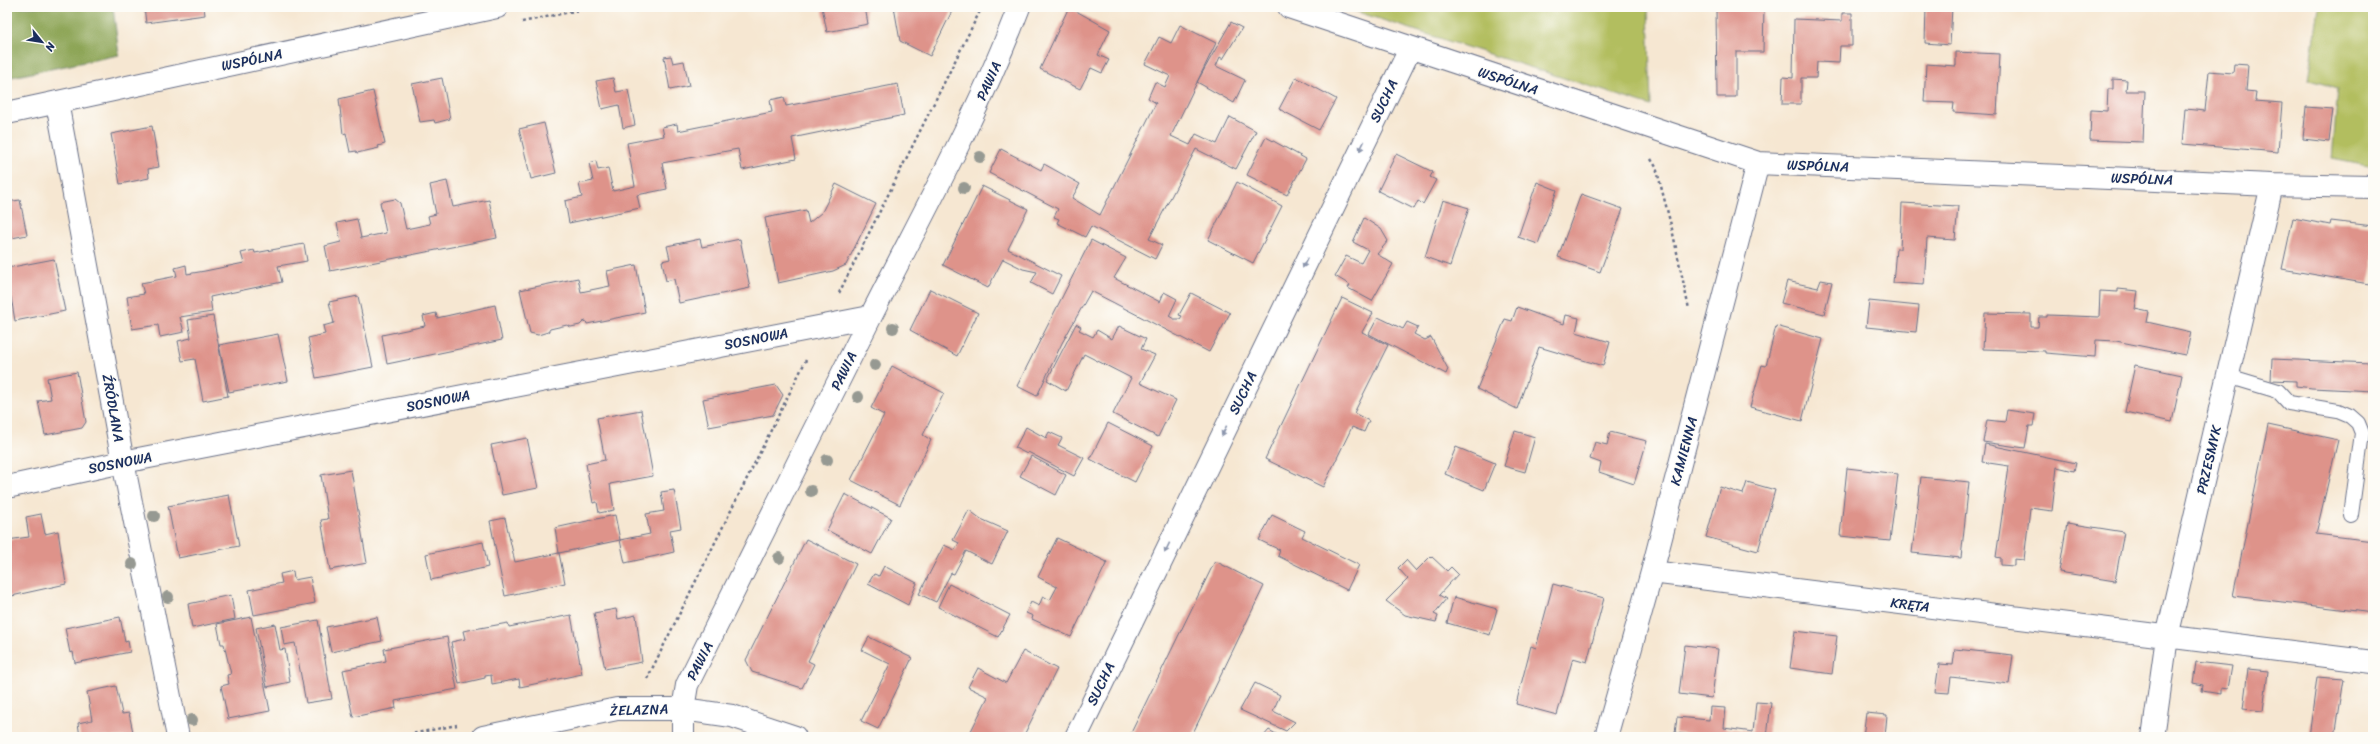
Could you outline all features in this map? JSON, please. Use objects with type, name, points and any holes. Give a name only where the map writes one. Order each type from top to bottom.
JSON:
[{"type":"street","name":"WSPÓLNA","points":[[7,113],[497,7]]},
{"type":"street","name":"PAWIA","points":[[682,737],[683,709],[687,685],[870,317],[963,137],[999,59],[1019,7]]},
{"type":"street","name":"WSPÓLNA","points":[[1289,7],[1410,49],[1758,163],[2272,185],[2373,186]]},
{"type":"street","name":"SUCHA","points":[[1076,737],[1410,49]]},
{"type":"street","name":"ŹRÓDLANA","points":[[58,102],[123,462],[178,737]]},
{"type":"street","name":"KAMIENNA","points":[[1606,737],[1652,572],[1758,163]]},
{"type":"street","name":"PRZESMYK","points":[[2153,737],[2167,638],[2272,185]]},
{"type":"street","name":"SOSNOWA","points":[[7,487],[123,462],[870,317]]},
{"type":"street","name":"KRĘTA","points":[[1652,572],[2167,638],[2373,662]]},
{"type":"street","name":"ŻELAZNA","points":[[483,737],[617,709],[683,709],[732,716],[795,737]]},
{"type":"lane","points":[[2228,376],[2278,391],[2289,403],[2338,411],[2350,416],[2358,423],[2362,433],[2350,515]]},
{"type":"path","points":[[516,23],[594,7]]},
{"type":"path","points":[[839,294],[982,7]]},
{"type":"path","points":[[1647,154],[1656,167],[1690,314]]},
{"type":"path","points":[[645,682],[807,357]]},
{"type":"path","points":[[396,737],[458,725]]},
{"type":"green space","points":[[7,7],[113,7],[119,55],[7,78]]},
{"type":"green space","points":[[1342,7],[1648,7],[1651,106]]},
{"type":"green space","points":[[2319,7],[2373,7],[2373,167],[2332,159],[2338,88],[2309,80]]},
{"type":"building","points":[[144,7],[204,7],[205,15],[146,23]]},
{"type":"building","points":[[822,7],[865,7],[868,24],[827,32]]},
{"type":"building","points":[[894,7],[954,7],[930,56],[900,41]]},
{"type":"building","points":[[1069,7],[1110,30],[1098,55],[1109,60],[1102,73],[1091,68],[1080,89],[1040,69]]},
{"type":"building","points":[[1716,7],[1764,7],[1763,52],[1736,52],[1736,97],[1717,97]]},
{"type":"building","points":[[1926,7],[1952,7],[1950,45],[1925,43]]},
{"type":"building","points":[[1842,13],[1852,13],[1852,46],[1840,46],[1839,63],[1817,62],[1816,78],[1801,78],[1801,104],[1782,104],[1783,77],[1793,78],[1794,19],[1842,21]]},
{"type":"building","points":[[1231,22],[1242,28],[1223,59],[1220,57],[1216,66],[1245,80],[1234,103],[1197,82]]},
{"type":"building","points":[[1180,25],[1216,43],[1171,136],[1190,145],[1196,134],[1217,144],[1230,117],[1256,131],[1236,169],[1196,149],[1149,239],[1162,245],[1155,259],[1091,226],[1085,237],[1057,223],[1059,219],[1054,217],[1058,209],[989,173],[1001,149],[1041,170],[1044,164],[1080,184],[1072,198],[1100,215],[1156,103],[1148,98],[1155,82],[1165,87],[1170,76],[1145,64],[1159,37],[1171,43]]},
{"type":"building","points":[[1956,52],[2000,54],[1997,115],[1953,112],[1954,103],[1924,102],[1926,64],[1956,66]]},
{"type":"building","points":[[671,56],[673,63],[684,61],[689,86],[670,90],[664,57]]},
{"type":"building","points":[[2234,64],[2248,65],[2246,91],[2256,92],[2255,101],[2282,103],[2278,152],[2182,144],[2185,109],[2205,111],[2209,71],[2233,73]]},
{"type":"building","points":[[1296,77],[1336,99],[1319,130],[1279,109]]},
{"type":"building","points":[[442,78],[450,119],[435,123],[434,120],[420,122],[412,84]]},
{"type":"building","points":[[613,78],[616,92],[628,90],[635,125],[623,128],[619,105],[602,109],[596,81]]},
{"type":"building","points":[[2113,79],[2127,80],[2126,91],[2145,91],[2143,142],[2090,140],[2091,110],[2107,111],[2108,89],[2113,89]]},
{"type":"building","points":[[898,84],[904,115],[792,138],[796,159],[742,170],[738,149],[662,163],[667,189],[637,195],[640,208],[569,223],[565,201],[582,197],[579,184],[593,181],[589,163],[596,161],[598,170],[608,168],[613,191],[635,186],[627,143],[664,136],[662,127],[677,124],[678,131],[772,112],[770,100],[784,97],[786,106]]},
{"type":"building","points":[[373,91],[385,144],[378,146],[379,148],[357,153],[356,151],[350,152],[346,133],[343,134],[339,99]]},
{"type":"building","points":[[2306,107],[2333,109],[2329,142],[2303,139]]},
{"type":"building","points":[[544,123],[556,173],[531,179],[519,129]]},
{"type":"building","points":[[152,126],[159,167],[148,169],[149,178],[120,184],[111,134]]},
{"type":"building","points":[[1266,137],[1306,159],[1287,195],[1247,175]]},
{"type":"building","points":[[1396,154],[1433,172],[1430,177],[1436,180],[1423,204],[1418,201],[1414,209],[1378,191]]},
{"type":"building","points":[[447,181],[453,207],[489,200],[497,238],[330,271],[325,246],[341,242],[337,223],[357,219],[361,238],[386,233],[380,202],[395,199],[400,203],[406,229],[430,224],[428,216],[436,214],[430,185]]},
{"type":"building","points":[[1237,182],[1282,206],[1253,263],[1208,240]]},
{"type":"building","points":[[1537,182],[1557,190],[1538,244],[1518,237]]},
{"type":"building","points":[[836,184],[876,204],[846,265],[833,271],[778,283],[765,218],[806,210],[809,223],[822,212]]},
{"type":"building","points":[[982,186],[1028,209],[1008,249],[1061,276],[1052,294],[1031,283],[1037,272],[1023,269],[1003,259],[988,288],[943,265]]},
{"type":"building","points":[[1581,194],[1623,209],[1600,272],[1558,257]]},
{"type":"building","points":[[20,200],[27,235],[7,239],[7,202]]},
{"type":"building","points":[[1443,200],[1469,208],[1450,266],[1425,257]]},
{"type":"building","points":[[1902,203],[1958,206],[1955,240],[1927,238],[1924,285],[1893,283],[1896,249],[1900,249]]},
{"type":"building","points":[[1364,218],[1381,229],[1388,241],[1377,254],[1393,264],[1372,301],[1348,288],[1350,285],[1335,276],[1346,256],[1361,263],[1368,250],[1353,242]]},
{"type":"building","points":[[2293,218],[2330,225],[2331,221],[2373,226],[2373,266],[2369,284],[2282,269]]},
{"type":"building","points":[[700,239],[702,247],[740,239],[750,288],[679,303],[674,279],[666,281],[662,261],[670,259],[667,246]]},
{"type":"building","points":[[1091,240],[1126,258],[1114,278],[1160,302],[1164,292],[1177,299],[1169,316],[1174,319],[1180,319],[1182,316],[1179,315],[1191,293],[1230,313],[1209,352],[1091,291],[1062,343],[1037,396],[1017,386]]},
{"type":"building","points":[[304,244],[307,261],[278,266],[282,282],[210,297],[212,312],[180,317],[184,332],[160,337],[158,325],[132,329],[127,297],[144,294],[141,283],[177,276],[175,268],[186,265],[187,274],[205,271],[244,263],[241,253],[254,250],[255,253]]},
{"type":"building","points":[[54,259],[65,311],[15,321],[11,297],[7,297],[7,268]]},
{"type":"building","points":[[636,265],[645,312],[587,324],[586,321],[580,325],[571,327],[567,325],[550,329],[548,332],[538,335],[530,333],[520,290],[578,278],[581,292],[610,286],[607,271]]},
{"type":"building","points":[[1821,280],[1832,282],[1824,314],[1781,303],[1787,281],[1818,288]]},
{"type":"building","points":[[930,289],[978,313],[957,356],[910,330]]},
{"type":"building","points":[[2118,289],[2138,291],[2135,309],[2149,312],[2147,322],[2191,332],[2186,355],[2116,341],[2096,340],[2095,357],[2045,353],[2045,351],[1983,349],[1985,313],[2031,314],[2031,327],[2038,327],[2039,317],[2047,317],[2047,315],[2099,317],[2100,291],[2118,292]]},
{"type":"building","points":[[358,296],[373,367],[316,378],[308,338],[325,334],[323,326],[334,323],[329,302]]},
{"type":"building","points":[[1342,298],[1373,313],[1362,332],[1388,345],[1354,413],[1369,421],[1364,432],[1352,427],[1323,487],[1265,459]]},
{"type":"building","points":[[1869,301],[1919,306],[1916,332],[1866,327]]},
{"type":"building","points":[[495,305],[502,340],[387,364],[382,335],[425,326],[423,316],[436,313],[437,318]]},
{"type":"building","points":[[1517,307],[1564,324],[1566,315],[1579,318],[1576,332],[1610,342],[1603,366],[1539,347],[1517,409],[1477,389],[1505,319],[1512,321]]},
{"type":"building","points":[[213,316],[228,396],[203,401],[195,359],[182,361],[178,341],[191,338],[188,320]]},
{"type":"building","points":[[1378,317],[1403,329],[1407,322],[1418,327],[1414,334],[1425,340],[1431,337],[1448,369],[1446,374],[1369,334]]},
{"type":"building","points":[[1076,324],[1081,327],[1079,330],[1093,337],[1097,330],[1112,339],[1119,326],[1146,339],[1141,349],[1155,355],[1140,383],[1176,400],[1158,437],[1113,414],[1131,378],[1084,354],[1066,391],[1047,380]]},
{"type":"building","points":[[1776,326],[1823,339],[1802,421],[1750,407],[1762,365],[1766,366]]},
{"type":"building","points":[[278,334],[288,381],[229,392],[219,345]]},
{"type":"building","points":[[2272,359],[2372,363],[2373,391],[2312,388],[2296,386],[2296,381],[2271,380]]},
{"type":"building","points":[[2135,365],[2182,375],[2172,422],[2125,412]]},
{"type":"building","points":[[892,366],[944,393],[923,435],[931,440],[900,505],[851,480],[884,415],[871,408]]},
{"type":"building","points":[[77,372],[86,422],[82,428],[45,435],[38,401],[51,399],[47,378]]},
{"type":"building","points":[[776,385],[783,395],[773,415],[709,427],[703,399]]},
{"type":"building","points":[[641,410],[653,476],[610,484],[614,510],[599,513],[597,502],[593,503],[586,464],[605,460],[597,418]]},
{"type":"building","points":[[2007,410],[2035,414],[2033,426],[2029,426],[2025,448],[1983,442],[1987,420],[2005,422]]},
{"type":"building","points":[[1108,423],[1153,446],[1135,482],[1090,459]]},
{"type":"building","points":[[2268,425],[2338,440],[2316,534],[2373,541],[2373,613],[2233,596]]},
{"type":"building","points":[[1026,427],[1046,438],[1049,432],[1062,438],[1058,445],[1084,458],[1074,476],[1028,452],[1027,454],[1015,448]]},
{"type":"building","points":[[1515,431],[1535,437],[1525,472],[1504,466]]},
{"type":"building","points":[[1610,432],[1647,441],[1634,484],[1599,472],[1601,463],[1590,459],[1595,442],[1607,445]]},
{"type":"building","points":[[527,438],[538,488],[502,495],[491,445]]},
{"type":"building","points":[[1985,444],[2076,463],[2074,471],[2057,467],[2052,511],[2030,508],[2024,560],[2014,559],[2014,566],[2001,565],[2001,558],[1996,557],[2009,466],[1982,462]]},
{"type":"building","points":[[1456,447],[1495,463],[1484,490],[1445,474]]},
{"type":"building","points":[[1031,456],[1066,475],[1056,495],[1020,476]]},
{"type":"building","points":[[1847,468],[1898,474],[1890,541],[1840,536]]},
{"type":"building","points":[[351,470],[367,563],[330,570],[321,520],[328,519],[321,475]]},
{"type":"building","points":[[1921,477],[1969,482],[1961,558],[1912,553]]},
{"type":"building","points":[[1747,482],[1775,490],[1758,551],[1706,537],[1720,487],[1743,494]]},
{"type":"building","points":[[674,490],[681,528],[670,530],[674,552],[625,563],[620,540],[650,534],[646,514],[664,511],[661,492]]},
{"type":"building","points":[[845,494],[891,518],[872,554],[827,530]]},
{"type":"building","points":[[229,495],[239,546],[178,558],[168,506]]},
{"type":"building","points":[[969,510],[981,519],[1008,531],[992,564],[966,551],[954,574],[951,573],[936,602],[919,594],[944,545],[955,550],[959,543],[953,540]]},
{"type":"building","points":[[41,514],[45,534],[58,531],[66,584],[7,597],[7,540],[29,537],[26,517]]},
{"type":"building","points":[[615,515],[620,540],[559,553],[555,528]]},
{"type":"building","points":[[1272,515],[1305,531],[1302,537],[1359,565],[1347,590],[1278,556],[1280,550],[1259,540]]},
{"type":"building","points":[[505,518],[515,562],[559,553],[565,583],[505,596],[490,521]]},
{"type":"building","points":[[2067,523],[2124,532],[2115,581],[2059,572]]},
{"type":"building","points":[[1057,538],[1107,562],[1071,637],[1032,619],[1033,616],[1026,613],[1031,602],[1039,606],[1043,596],[1050,600],[1057,587],[1038,577]]},
{"type":"building","points":[[806,539],[856,564],[808,661],[814,664],[802,688],[752,672],[746,660]]},
{"type":"building","points":[[483,542],[488,567],[431,580],[426,554]]},
{"type":"building","points":[[1431,556],[1447,571],[1451,567],[1458,574],[1439,595],[1446,599],[1434,614],[1438,616],[1436,622],[1405,615],[1386,601],[1408,579],[1398,568],[1406,560],[1416,571]]},
{"type":"building","points":[[1215,561],[1264,586],[1191,737],[1129,737]]},
{"type":"building","points":[[884,566],[917,583],[908,605],[868,584],[874,574],[879,576]]},
{"type":"building","points":[[293,571],[294,580],[310,577],[315,603],[254,615],[249,590],[282,583],[280,574]]},
{"type":"building","points":[[949,584],[1010,615],[998,637],[938,607]]},
{"type":"building","points":[[1553,584],[1604,598],[1587,662],[1573,658],[1557,715],[1516,704],[1531,646],[1536,648]]},
{"type":"building","points":[[231,595],[235,619],[192,628],[188,604]]},
{"type":"building","points":[[1454,597],[1497,609],[1490,635],[1447,623]]},
{"type":"building","points":[[616,609],[618,619],[636,615],[642,662],[605,669],[594,613]]},
{"type":"building","points":[[571,615],[582,674],[520,687],[519,679],[492,684],[491,675],[485,676],[485,678],[459,684],[451,642],[465,639],[463,631],[508,623],[509,627]]},
{"type":"building","points":[[120,617],[125,642],[128,641],[130,652],[75,663],[73,652],[70,653],[65,628]]},
{"type":"building","points":[[251,617],[270,711],[228,719],[221,686],[229,684],[227,675],[231,674],[224,644],[221,644],[217,624]]},
{"type":"building","points":[[377,617],[382,641],[331,652],[326,627]]},
{"type":"building","points":[[318,620],[332,699],[306,703],[295,643],[284,645],[281,627]]},
{"type":"building","points":[[275,624],[280,650],[285,649],[290,682],[267,687],[256,628]]},
{"type":"building","points":[[1795,631],[1837,636],[1832,674],[1790,668]]},
{"type":"building","points":[[447,637],[457,689],[395,701],[396,708],[353,717],[343,670],[386,661],[384,649]]},
{"type":"building","points":[[869,637],[912,658],[878,729],[861,721],[890,664],[862,650]]},
{"type":"building","points":[[1685,645],[1718,649],[1712,698],[1679,694]]},
{"type":"building","points":[[1955,649],[2013,655],[2009,684],[1951,677],[1949,693],[1935,692],[1939,664],[1953,665]]},
{"type":"building","points":[[1023,651],[1057,669],[1023,737],[968,737],[988,697],[968,687],[978,668],[1006,683]]},
{"type":"building","points":[[2196,662],[2232,666],[2228,689],[2221,688],[2221,694],[2202,691],[2203,685],[2193,683]]},
{"type":"building","points":[[2248,669],[2268,671],[2263,711],[2243,709]]},
{"type":"building","points":[[2317,677],[2344,679],[2335,737],[2309,737]]},
{"type":"building","points":[[1255,683],[1280,695],[1273,711],[1295,722],[1286,731],[1240,710]]},
{"type":"building","points":[[116,686],[122,714],[129,713],[134,737],[80,737],[78,723],[92,720],[87,692]]},
{"type":"building","points":[[1756,702],[1771,703],[1767,737],[1708,737],[1675,733],[1677,717],[1709,720],[1710,707],[1726,708],[1724,728],[1753,732]]},
{"type":"building","points":[[1866,713],[1887,715],[1885,737],[1863,737]]},
{"type":"building","points":[[1269,730],[1281,737],[1263,737]]}]
